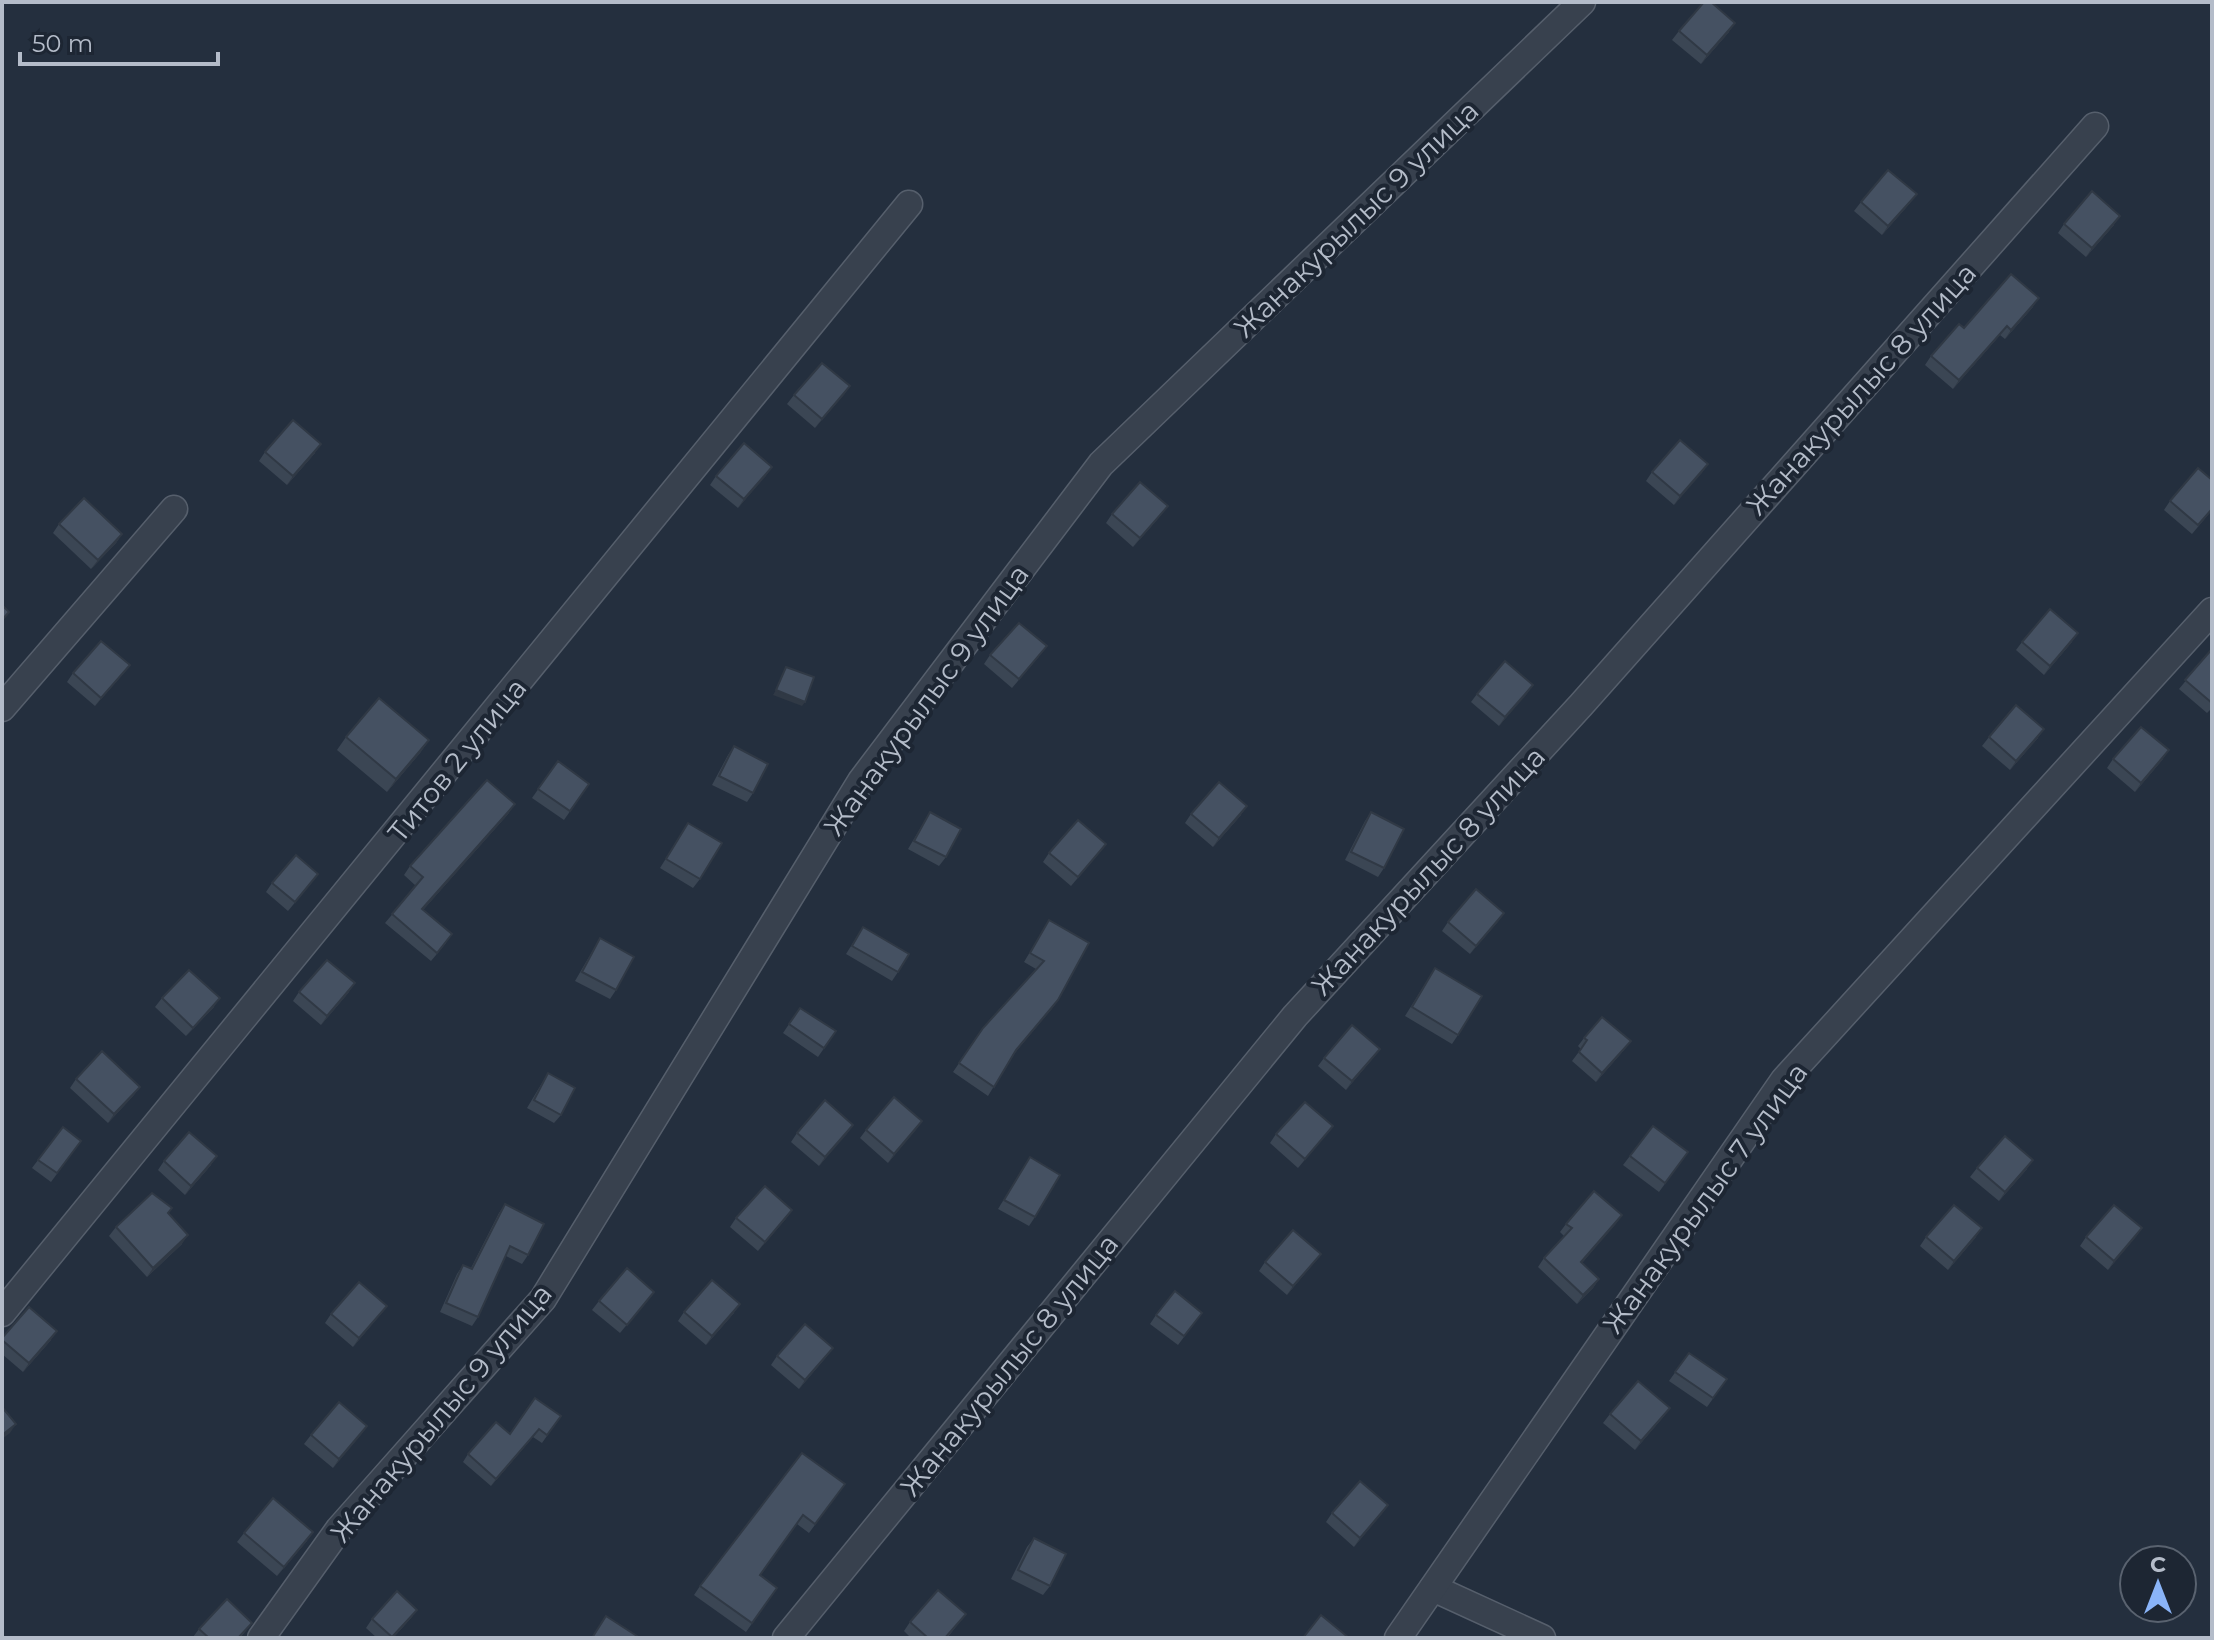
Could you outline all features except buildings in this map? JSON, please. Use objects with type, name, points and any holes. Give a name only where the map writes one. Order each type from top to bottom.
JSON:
[{"type":"street","name":"Жанакурылыс 9 улица","points":[[261,1638],[339,1529],[543,1299],[861,781],[1101,464],[1582,2]]},
{"type":"street","name":"Жанакурылыс 8 улица","points":[[786,1638],[1295,1016],[1581,705],[2095,126]]},
{"type":"street","name":"Титов 2 улица","points":[[2,1313],[909,204]]},
{"type":"street","points":[[2,708],[174,509]]},
{"type":"street","name":"Жанакурылыс 7 улица","points":[[1398,1638],[1784,1080],[2212,611]]},
{"type":"street","points":[[1433,1588],[1542,1638]]}]
